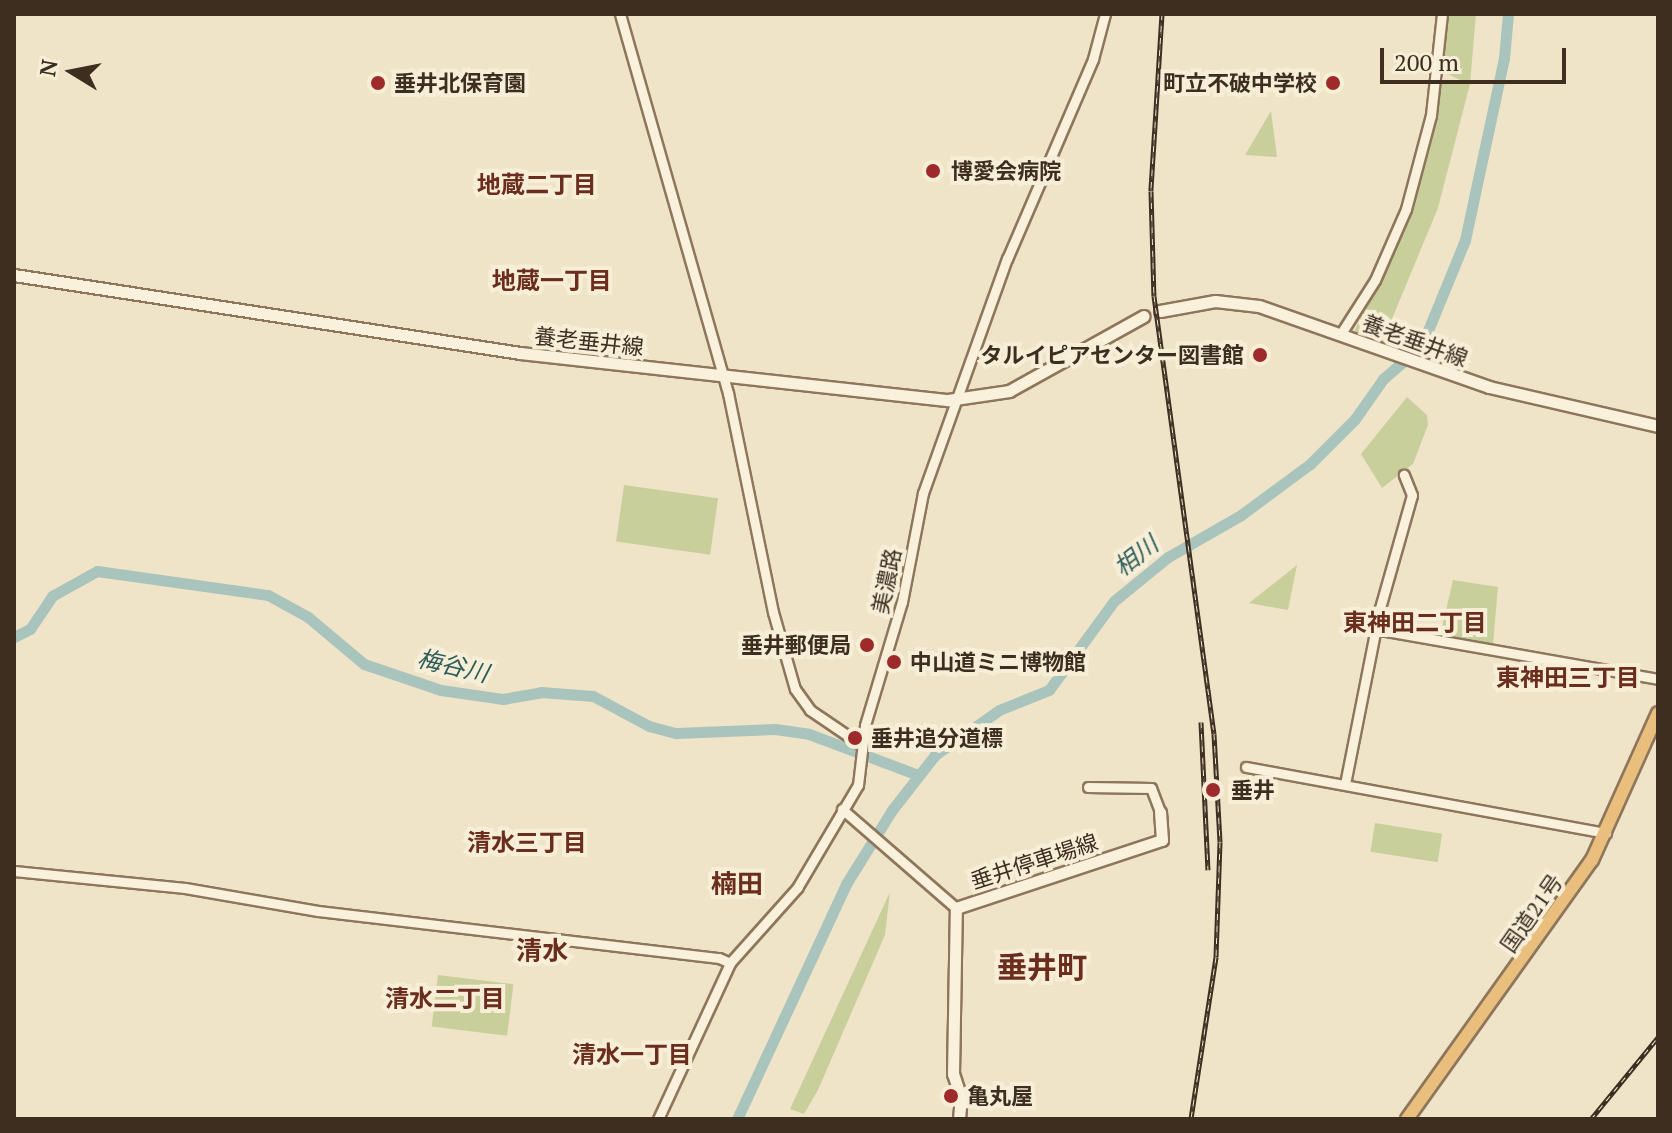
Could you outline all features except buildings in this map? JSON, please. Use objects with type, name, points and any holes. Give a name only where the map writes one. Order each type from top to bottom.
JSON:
[{"type":"highway","name":"国道21号","points":[[1407,1119],[1569,895],[1606,833],[1658,713]]},
{"type":"main road","name":"養老垂井線","points":[[14,275],[421,339],[959,401],[1009,391],[1144,316]]},
{"type":"main road","name":"養老垂井線","points":[[1160,311],[1200,302],[1242,303],[1556,406],[1658,426]]},
{"type":"main road","name":"垂井停車場線","points":[[959,1119],[961,1098],[953,1074],[956,908],[1162,840],[1160,812]]},
{"type":"street","points":[[620,14],[723,376],[795,689],[810,710],[860,747],[862,763],[858,785],[845,811],[797,888],[730,963],[658,1119]]},
{"type":"street","name":"美濃路","points":[[860,747],[902,602],[918,518],[980,334],[1034,193],[1093,59],[1105,14]]},
{"type":"street","points":[[1346,337],[1406,209],[1431,115],[1442,14]]},
{"type":"street","points":[[1345,784],[1375,629],[1412,495],[1404,475]]},
{"type":"street","points":[[1375,629],[1658,679]]},
{"type":"street","points":[[1246,767],[1606,833]]},
{"type":"street","points":[[1088,787],[1151,788],[1160,812]]},
{"type":"street","points":[[845,811],[956,908]]},
{"type":"street","points":[[14,871],[185,888],[333,913],[719,958],[730,963]]},
{"type":"green space","points":[[1446,14],[1476,14],[1470,84],[1438,208],[1382,343],[1354,332],[1407,217],[1443,80],[1466,83],[1444,72]]},
{"type":"green space","points":[[1271,111],[1277,157],[1245,155]]},
{"type":"green space","points":[[1407,397],[1427,415],[1428,425],[1413,464],[1382,488],[1361,454]]},
{"type":"green space","points":[[624,485],[718,498],[710,555],[616,541]]},
{"type":"green space","points":[[1297,565],[1288,610],[1249,603]]},
{"type":"green space","points":[[1453,580],[1498,587],[1493,644],[1440,636]]},
{"type":"green space","points":[[1375,823],[1442,834],[1438,862],[1370,852]]},
{"type":"green space","points":[[890,892],[885,935],[818,1090],[804,1114],[790,1109]]},
{"type":"green space","points":[[438,975],[513,984],[507,1036],[432,1027]]},
{"type":"waterway","name":"相川","points":[[737,1119],[846,884],[892,810],[935,755],[999,710],[1049,690],[1114,601],[1168,557],[1241,515],[1310,464],[1355,419],[1383,379],[1422,345],[1465,240],[1504,58],[1508,14]]},
{"type":"waterway","name":"梅谷川","points":[[14,637],[30,629],[52,596],[97,571],[268,595],[308,617],[364,664],[441,690],[503,699],[541,692],[593,696],[649,726],[676,733],[775,729],[809,734],[918,775]]},
{"type":"railway","points":[[1162,14],[1151,191],[1154,296],[1214,734],[1220,842],[1216,957],[1191,1119]]},
{"type":"railway","points":[[1201,722],[1208,870]]},
{"type":"railway","points":[[1591,1119],[1658,1037]]},
{"type":"place","name":"垂井北保育園","points":[[378,83]]},
{"type":"place","name":"町立不破中学校","points":[[1333,83]]},
{"type":"place","name":"博愛会病院","points":[[933,171]]},
{"type":"place","name":"タルイピアセンター図書館","points":[[1260,355]]},
{"type":"place","name":"垂井郵便局","points":[[867,645]]},
{"type":"place","name":"中山道ミニ博物館","points":[[894,662]]},
{"type":"place","name":"垂井追分道標","points":[[855,738]]},
{"type":"place","name":"垂井","points":[[1213,790]]},
{"type":"place","name":"亀丸屋","points":[[951,1096]]},
{"type":"district","name":"地蔵二丁目","points":[[537,185]]},
{"type":"district","name":"地蔵一丁目","points":[[552,281]]},
{"type":"district","name":"東神田二丁目","points":[[1415,623]]},
{"type":"district","name":"東神田三丁目","points":[[1568,678]]},
{"type":"district","name":"清水三丁目","points":[[527,843]]},
{"type":"district","name":"楠田","points":[[737,884]]},
{"type":"district","name":"清水","points":[[542,951]]},
{"type":"district","name":"垂井町","points":[[1042,967]]},
{"type":"district","name":"清水二丁目","points":[[445,999]]},
{"type":"district","name":"清水一丁目","points":[[632,1055]]}]
